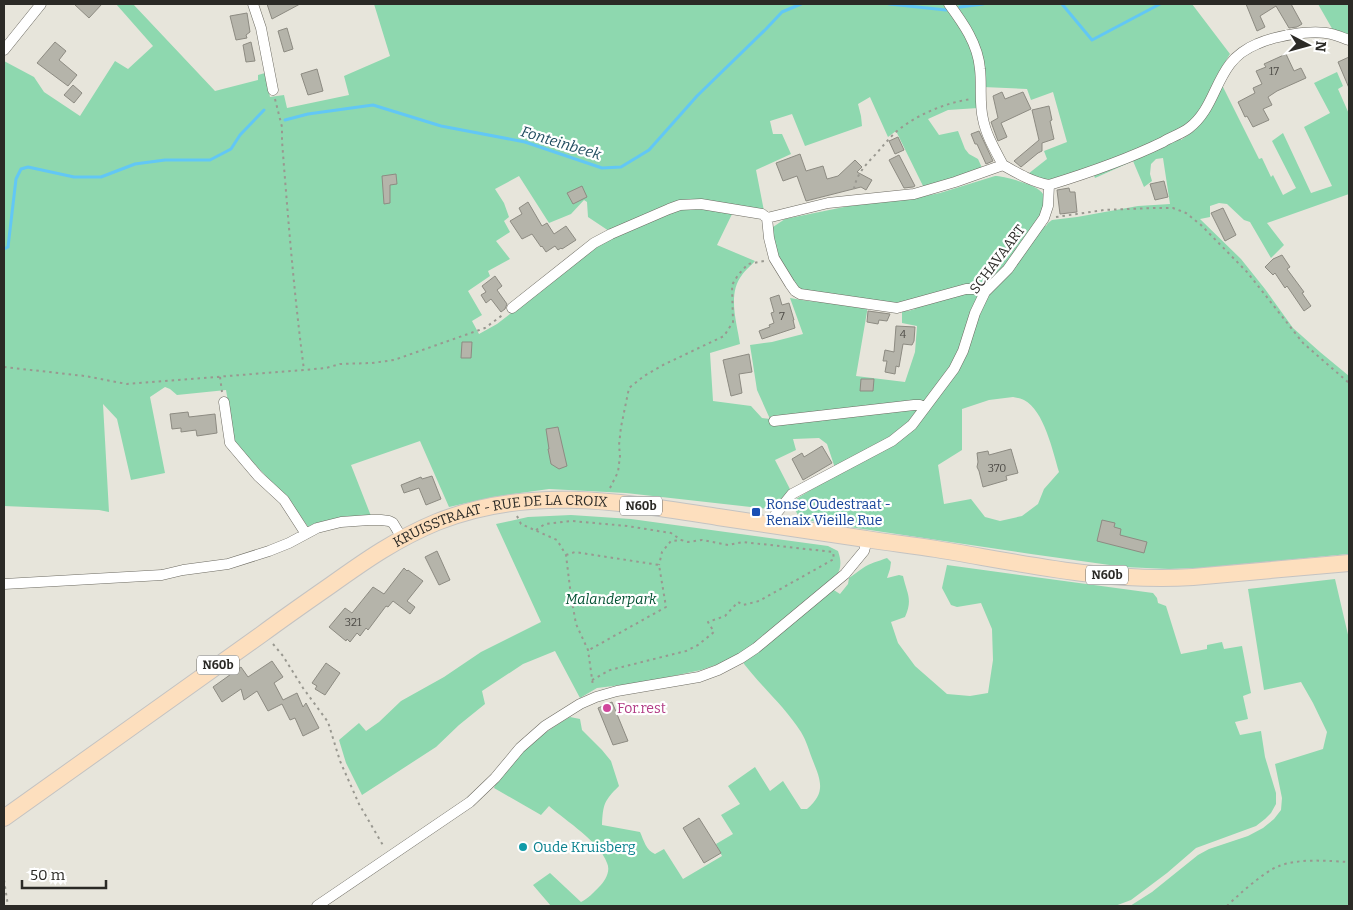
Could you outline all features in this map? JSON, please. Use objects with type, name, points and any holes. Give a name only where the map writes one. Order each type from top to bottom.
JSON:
[{"type":"main road","name":"KRUISSTRAAT - RUE DE LA CROIX","points":[[4,818],[361,564],[402,538],[438,522],[472,511],[510,503],[566,499],[634,504],[917,546],[1072,572],[1137,578],[1194,578],[1349,563]]},
{"type":"street","points":[[4,50],[41,4]]},
{"type":"street","points":[[253,4],[261,28],[273,90]]},
{"type":"street","points":[[949,4],[964,25],[975,47],[980,71],[980,98],[983,120],[1003,165],[1027,177],[1049,184],[1116,162],[1150,148],[1190,127],[1202,116],[1230,64],[1256,44],[1276,38],[1315,32],[1332,34],[1349,40]]},
{"type":"street","points":[[767,218],[828,203],[914,194],[956,182],[1003,165]]},
{"type":"street","name":"SCHAVAART","points":[[771,525],[775,515],[792,494],[892,440],[912,426],[954,369],[963,351],[975,313],[985,292],[1008,269],[1044,218],[1048,206],[1049,184]]},
{"type":"street","points":[[512,308],[594,243],[669,209],[690,204],[710,205],[762,214],[767,218],[774,258],[795,291],[800,294],[897,308],[966,290],[979,289],[985,292]]},
{"type":"street","points":[[224,402],[230,444],[258,476],[284,500],[306,534]]},
{"type":"street","points":[[774,420],[914,405],[920,405],[925,408]]},
{"type":"street","points":[[4,584],[162,575],[228,564],[289,543],[317,528],[341,522],[381,520],[393,523],[402,538]]},
{"type":"street","points":[[317,906],[470,802],[495,778],[520,748],[545,726],[580,704],[617,691],[699,677],[741,658],[756,648],[846,574],[864,550],[867,540]]},
{"type":"path","points":[[273,90],[282,127],[295,301],[304,370]]},
{"type":"path","points":[[854,199],[854,187],[863,169],[884,143],[898,130],[922,115],[946,105],[980,98]]},
{"type":"path","points":[[1044,218],[1104,210],[1173,208],[1186,214],[1213,237],[1247,272],[1303,343],[1349,383]]},
{"type":"path","points":[[606,502],[611,484],[618,472],[621,427],[629,388],[644,376],[663,365],[724,336],[732,322],[732,285],[738,275],[748,264],[774,258]]},
{"type":"path","points":[[4,366],[85,376],[126,384],[326,368],[340,364],[372,363],[394,360],[485,328],[512,308]]},
{"type":"path","points":[[220,377],[224,402]]},
{"type":"path","points":[[510,503],[521,524],[557,540],[566,555],[576,624],[588,650],[596,697]]},
{"type":"path","points":[[535,531],[544,524],[572,521],[628,526],[671,533],[681,540],[688,542],[702,540],[728,545],[743,542],[833,552],[834,559],[759,601],[742,605],[738,602],[725,616],[708,622],[714,632],[692,648],[610,670],[592,680]]},
{"type":"path","points":[[588,650],[666,607],[659,565],[662,552],[671,541],[681,540]]},
{"type":"path","points":[[566,555],[575,552],[659,565]]},
{"type":"path","points":[[263,633],[282,656],[328,722],[340,761],[358,804],[390,856]]},
{"type":"path","points":[[1227,906],[1258,879],[1280,866],[1297,862],[1349,862]]},
{"type":"path","points":[[4,880],[8,906]]},
{"type":"green space","points":[[116,4],[133,4],[215,91],[258,80],[258,75],[265,73],[270,97],[284,95],[287,108],[349,95],[344,76],[390,56],[374,4],[947,4],[973,50],[977,65],[978,108],[948,110],[928,119],[939,135],[958,131],[965,149],[969,154],[978,159],[983,170],[924,188],[896,131],[888,137],[870,97],[858,104],[862,126],[805,146],[792,114],[770,121],[773,134],[782,134],[791,154],[756,170],[764,211],[696,201],[609,231],[588,217],[587,202],[584,200],[571,214],[549,223],[519,176],[495,189],[504,203],[509,217],[504,221],[510,232],[496,241],[510,259],[488,271],[490,276],[468,291],[482,315],[472,321],[479,334],[497,324],[606,240],[685,207],[733,212],[717,245],[755,261],[742,275],[735,291],[734,309],[740,344],[710,353],[713,401],[751,406],[762,418],[770,419],[757,390],[750,345],[772,342],[803,334],[790,298],[868,306],[856,376],[905,382],[915,352],[917,326],[902,323],[902,309],[908,311],[915,309],[916,300],[894,305],[800,291],[773,249],[773,227],[785,219],[849,206],[940,193],[995,176],[1028,184],[1043,194],[1043,207],[1034,229],[1046,226],[1052,220],[1138,206],[1170,204],[1163,158],[1156,159],[1151,164],[1150,174],[1152,181],[1144,187],[1133,161],[1095,178],[1091,169],[1049,181],[1028,174],[1047,159],[1044,151],[1067,142],[1053,92],[1031,100],[1027,89],[983,87],[984,70],[954,4],[1192,4],[1230,54],[1217,75],[1204,107],[1180,131],[1181,140],[1195,130],[1205,116],[1221,83],[1259,159],[1262,158],[1271,177],[1273,175],[1283,195],[1296,188],[1272,141],[1283,133],[1311,193],[1332,186],[1304,127],[1330,113],[1314,83],[1337,72],[1343,86],[1338,89],[1349,114],[1349,194],[1267,223],[1284,245],[1271,258],[1250,222],[1244,220],[1227,204],[1219,203],[1210,206],[1210,217],[1200,219],[1241,259],[1293,328],[1349,376],[1349,554],[1200,568],[1124,567],[816,522],[801,518],[796,512],[795,505],[796,499],[837,474],[827,444],[819,438],[793,439],[796,450],[775,460],[791,491],[768,509],[626,493],[549,489],[493,497],[449,507],[420,441],[351,465],[371,516],[309,528],[291,503],[235,443],[226,390],[177,395],[165,387],[150,397],[165,473],[131,480],[117,419],[103,404],[109,512],[4,506],[4,61],[34,77],[44,92],[80,116],[115,61],[128,69],[153,46]],"holes":[[[1013,397],[1024,400],[1037,413],[1047,432],[1059,472],[1044,489],[1038,504],[1022,516],[1000,521],[985,517],[971,499],[944,504],[938,465],[962,450],[962,409],[989,400]]]},
{"type":"green space","points":[[1318,4],[1349,4],[1349,37],[1334,32]]},
{"type":"green space","name":"Malanderpark","points":[[571,515],[631,519],[828,546],[838,551],[840,557],[840,566],[829,587],[840,594],[848,584],[849,578],[866,566],[887,558],[891,562],[887,578],[903,576],[909,601],[905,617],[891,622],[898,643],[915,666],[947,694],[970,696],[988,693],[993,660],[992,629],[981,603],[957,607],[951,605],[942,588],[947,565],[1153,593],[1158,603],[1166,606],[1181,654],[1207,649],[1207,645],[1222,642],[1224,649],[1242,646],[1251,693],[1243,696],[1248,719],[1235,722],[1240,735],[1261,731],[1265,757],[1276,793],[1276,804],[1271,813],[1256,826],[1196,848],[1131,900],[1115,906],[551,906],[533,885],[550,873],[581,902],[591,895],[607,876],[607,863],[597,847],[582,832],[549,806],[541,815],[494,788],[500,776],[523,751],[545,733],[570,717],[580,719],[582,730],[611,761],[619,786],[605,803],[602,825],[640,832],[649,850],[655,854],[664,849],[683,879],[722,856],[716,844],[733,834],[721,815],[740,804],[728,786],[755,767],[770,791],[783,781],[801,809],[807,809],[813,803],[817,798],[820,786],[816,768],[801,732],[739,657],[701,670],[645,682],[597,688],[580,698],[555,651],[523,664],[482,691],[485,704],[436,747],[362,795],[346,763],[339,740],[359,723],[366,731],[379,722],[401,701],[444,677],[481,652],[541,622],[496,524],[528,517]]},
{"type":"green space","points":[[1335,579],[1349,639],[1349,906],[1130,906],[1152,892],[1198,855],[1209,849],[1248,836],[1263,828],[1281,810],[1282,798],[1275,764],[1323,749],[1327,732],[1301,682],[1264,690],[1248,589]]},
{"type":"building","points":[[74,4],[102,4],[89,18]]},
{"type":"building","points":[[267,4],[300,4],[272,19]]},
{"type":"building","points":[[1246,4],[1291,4],[1302,24],[1289,28],[1276,6],[1260,16],[1265,27],[1257,31]]},
{"type":"building","points":[[247,13],[250,32],[246,35],[247,38],[236,40],[230,16]]},
{"type":"building","points":[[287,28],[293,49],[284,52],[278,31]]},
{"type":"building","points":[[55,42],[66,51],[59,60],[77,75],[68,86],[37,63]]},
{"type":"building","points":[[251,42],[255,61],[246,62],[243,45]]},
{"type":"building","points":[[1286,54],[1294,71],[1301,68],[1306,78],[1268,97],[1272,105],[1263,109],[1269,120],[1253,127],[1247,116],[1245,117],[1238,102],[1255,93],[1253,88],[1262,84],[1256,71],[1266,67],[1264,64]]},
{"type":"building","points":[[1349,57],[1349,88],[1338,62]]},
{"type":"building","points":[[317,69],[323,91],[308,95],[301,74]]},
{"type":"building","points":[[73,85],[82,93],[74,103],[64,95]]},
{"type":"building","points":[[1002,92],[1005,99],[1023,92],[1031,109],[1001,123],[1007,137],[998,141],[991,122],[998,118],[993,96]]},
{"type":"building","points":[[1049,106],[1054,139],[1042,143],[1042,151],[1021,167],[1014,161],[1039,140],[1032,110]]},
{"type":"building","points":[[979,131],[993,161],[986,164],[971,134]]},
{"type":"building","points":[[898,137],[904,150],[895,154],[889,141]]},
{"type":"building","points":[[800,154],[806,171],[823,166],[827,179],[838,176],[855,160],[862,167],[857,172],[872,180],[866,190],[861,187],[806,201],[797,176],[783,181],[776,163]]},
{"type":"building","points":[[899,155],[915,186],[913,187],[904,188],[889,160]]},
{"type":"building","points":[[396,174],[397,184],[390,185],[390,203],[384,204],[382,176]]},
{"type":"building","points":[[1164,181],[1168,197],[1155,200],[1150,184]]},
{"type":"building","points":[[582,186],[587,197],[573,204],[567,193]]},
{"type":"building","points":[[1069,188],[1070,192],[1075,192],[1077,212],[1060,214],[1057,190]]},
{"type":"building","points":[[528,202],[542,226],[547,223],[554,234],[566,226],[576,240],[562,249],[558,250],[555,246],[546,252],[532,234],[522,239],[510,221],[522,214],[519,208]]},
{"type":"building","points":[[1223,208],[1236,235],[1225,241],[1211,213]]},
{"type":"building","points":[[1282,255],[1290,267],[1287,269],[1304,292],[1302,293],[1311,306],[1304,311],[1287,286],[1285,288],[1275,273],[1273,275],[1265,267],[1273,259]]},
{"type":"building","points":[[495,276],[502,286],[497,290],[507,304],[501,312],[491,299],[486,303],[481,295],[486,292],[482,286]]},
{"type":"building","points":[[779,295],[782,305],[789,303],[795,328],[762,339],[759,331],[770,327],[769,325],[774,323],[771,313],[774,312],[770,298]]},
{"type":"building","points":[[868,311],[890,314],[887,321],[879,320],[878,324],[867,322]]},
{"type":"building","points":[[896,326],[915,327],[914,341],[912,345],[903,344],[899,367],[896,366],[895,374],[885,372],[887,361],[883,361],[885,350],[894,352]]},
{"type":"building","points":[[462,342],[472,342],[471,358],[461,358]]},
{"type":"building","points":[[749,354],[752,372],[739,374],[742,393],[731,396],[723,360]]},
{"type":"building","points":[[861,379],[874,379],[873,391],[860,391]]},
{"type":"building","points":[[188,412],[189,417],[215,414],[217,433],[197,436],[196,430],[181,432],[181,428],[172,429],[170,414]]},
{"type":"building","points":[[558,427],[567,466],[559,469],[551,464],[546,429]]},
{"type":"building","points":[[822,446],[832,463],[803,480],[792,459],[802,453],[804,457]]},
{"type":"building","points":[[1011,449],[1018,473],[1006,476],[1007,480],[983,487],[977,467],[977,453],[988,451],[989,455]]},
{"type":"building","points":[[432,476],[441,499],[426,505],[419,488],[404,493],[401,485],[421,477],[422,479]]},
{"type":"building","points":[[1102,520],[1115,523],[1114,527],[1121,529],[1120,535],[1147,542],[1144,553],[1097,541]]},
{"type":"building","points":[[437,551],[450,580],[439,585],[425,557]]},
{"type":"building","points":[[404,568],[423,581],[407,601],[415,607],[410,614],[393,601],[388,607],[386,606],[368,630],[366,628],[360,636],[357,633],[350,642],[347,639],[346,641],[329,627],[345,608],[352,613],[373,587],[384,594]]},
{"type":"building","points":[[272,661],[283,677],[274,683],[283,700],[297,693],[303,707],[306,703],[319,728],[303,736],[295,718],[290,720],[282,704],[268,711],[257,691],[244,700],[241,689],[222,702],[213,687],[241,667],[248,677]]},
{"type":"building","points":[[326,663],[340,673],[325,695],[315,689],[317,686],[312,683]]},
{"type":"building","points":[[612,702],[628,741],[613,745],[598,708]]},
{"type":"building","points":[[699,818],[721,853],[704,863],[683,828]]},
{"type":"waterway","name":"Fonteinbeek","points":[[285,120],[308,114],[373,105],[441,126],[525,142],[602,168],[621,167],[649,150],[697,96],[782,12],[801,4]]},
{"type":"waterway","name":"Fonteinbeek","points":[[889,4],[946,10]]},
{"type":"waterway","name":"Fonteinbeek","points":[[960,7],[983,4]]},
{"type":"waterway","name":"Fonteinbeek","points":[[1062,4],[1092,40],[1160,4]]},
{"type":"waterway","name":"Fonteinbeek","points":[[4,249],[8,247],[16,179],[21,169],[28,167],[74,177],[101,177],[135,164],[165,160],[210,160],[231,149],[240,135],[264,110]]},
{"type":"place","name":"Ronse Oudestraat - Renaix Vieille Rue","points":[[756,512]]},
{"type":"place","name":"For.rest","points":[[607,708]]},
{"type":"place","name":"Oude Kruisberg","points":[[523,847]]}]
